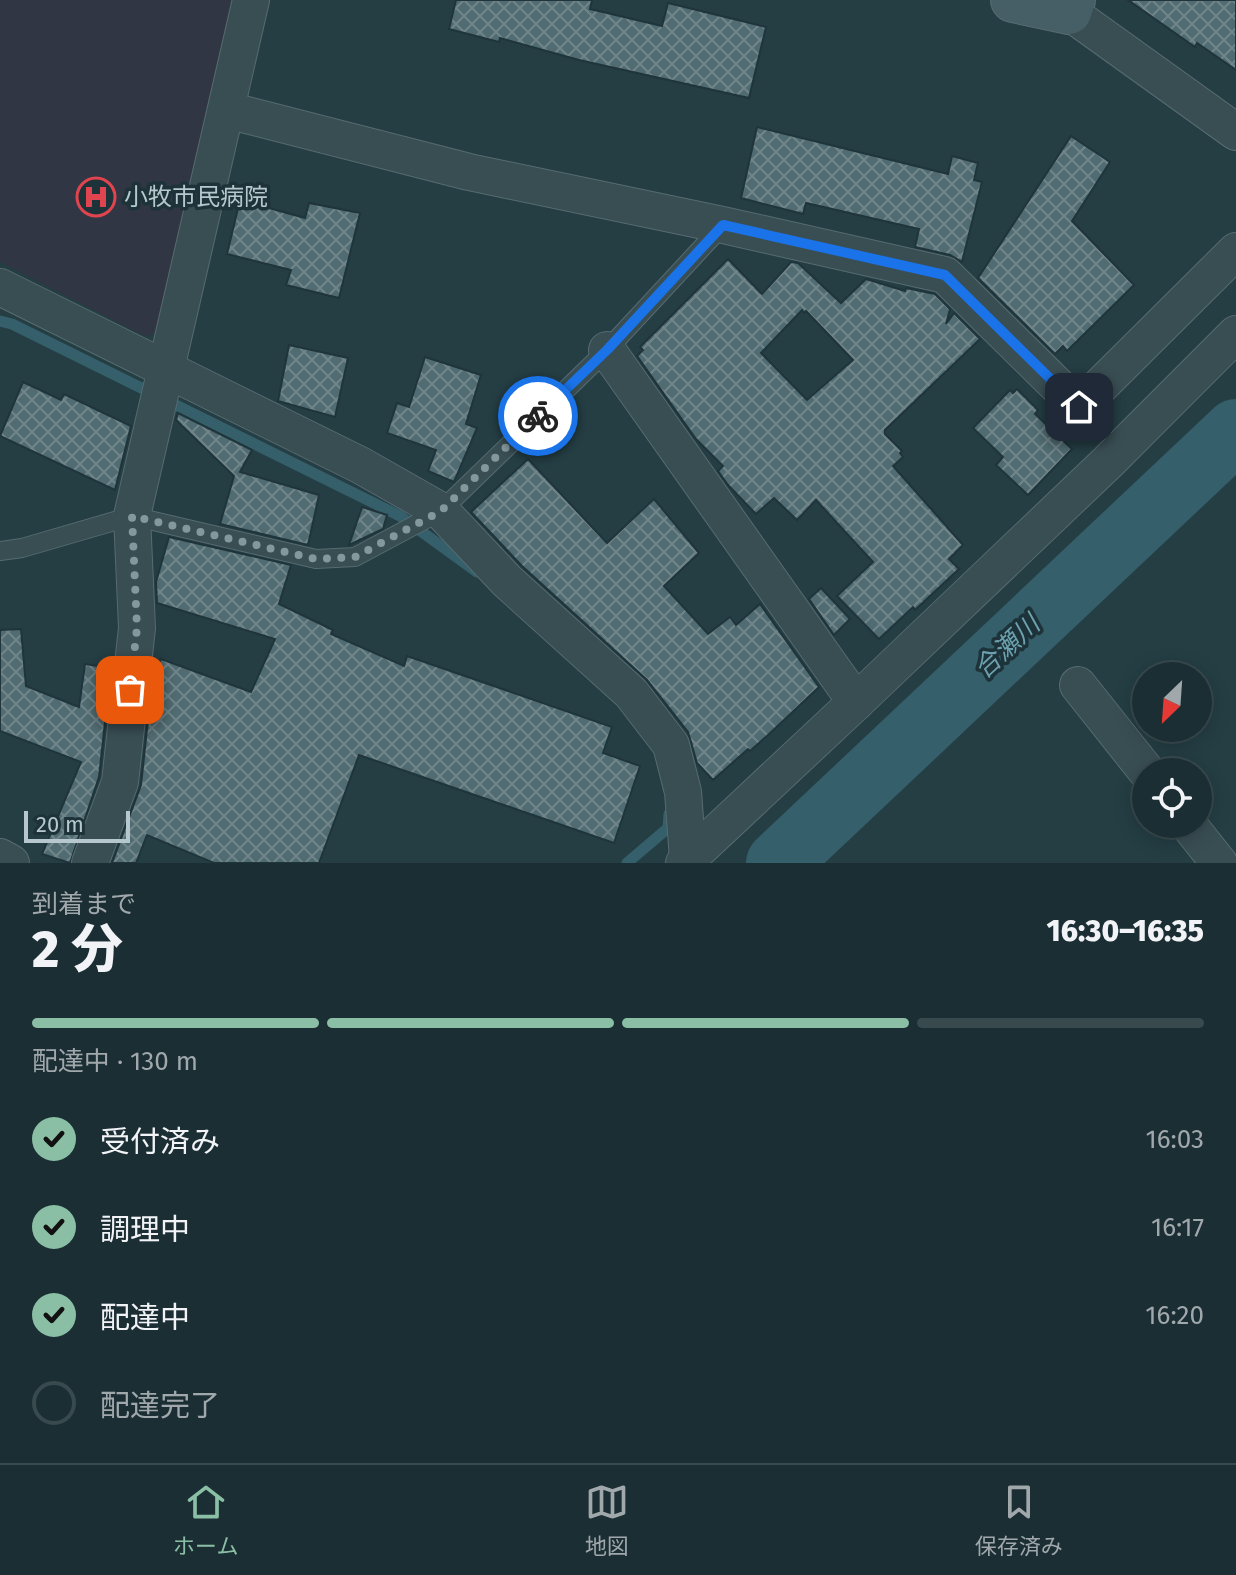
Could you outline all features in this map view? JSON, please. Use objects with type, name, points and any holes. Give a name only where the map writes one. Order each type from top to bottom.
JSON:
[{"type":"street","points":[[90,863],[120,782],[137,628],[132,516],[251,0]]},
{"type":"street","points":[[1013,0],[1071,6],[1236,132]]},
{"type":"street","points":[[227,110],[469,172],[945,275],[1079,407],[1236,251]]},
{"type":"street","points":[[0,287],[360,465],[441,511],[507,581],[631,693],[671,745],[683,792],[686,861]]},
{"type":"street","points":[[686,861],[1108,462],[1236,334]]},
{"type":"street","points":[[607,350],[856,702]]},
{"type":"street","points":[[1078,685],[1136,758]]},
{"type":"street","points":[[1199,838],[1219,863]]},
{"type":"street","points":[[0,857],[11,863]]},
{"type":"lane","points":[[0,551],[22,548],[132,516],[316,559],[355,557],[441,511],[607,350],[723,225]]},
{"type":"shaded area","name":"小牧市民病院","points":[[0,0],[234,0],[162,330],[145,336],[0,262]]},
{"type":"building","points":[[456,0],[592,0],[590,9],[662,26],[668,3],[766,27],[749,98],[579,60],[500,38],[499,42],[449,29]]},
{"type":"building","points":[[1128,0],[1236,0],[1236,70],[1197,43],[1195,47]]},
{"type":"building","points":[[757,127],[948,174],[952,156],[978,163],[974,180],[982,182],[962,262],[950,255],[915,247],[919,229],[806,203],[803,214],[741,198]]},
{"type":"building","points":[[1071,136],[1110,162],[1072,221],[1134,285],[1067,351],[1063,346],[1055,354],[978,278]]},
{"type":"building","points":[[240,200],[305,218],[309,203],[360,213],[339,298],[286,285],[291,270],[227,254]]},
{"type":"building","points":[[728,259],[762,294],[791,262],[798,263],[841,303],[866,279],[905,291],[906,288],[935,294],[950,309],[946,324],[954,313],[980,339],[885,430],[885,434],[902,451],[903,457],[893,466],[963,545],[949,559],[959,569],[879,639],[837,596],[873,562],[816,500],[797,520],[774,498],[756,514],[728,485],[718,471],[723,466],[696,439],[637,356],[643,350],[640,347]],"holes":[[[802,310],[804,313],[806,311],[853,360],[807,400],[761,353]]]},
{"type":"building","points":[[289,345],[348,358],[335,417],[278,401]]},
{"type":"building","points":[[425,357],[481,375],[466,424],[477,428],[454,482],[428,471],[436,450],[387,433],[397,403],[409,407]]},
{"type":"building","points":[[23,382],[61,400],[64,394],[131,426],[115,490],[0,436]]},
{"type":"building","points":[[1017,389],[1038,410],[1035,414],[1072,449],[1028,495],[996,465],[1003,457],[973,428],[1010,390],[1013,393]]},
{"type":"building","points":[[178,413],[252,450],[240,472],[319,495],[308,545],[220,524],[234,476],[176,420]]},
{"type":"building","points":[[528,459],[607,543],[654,499],[699,553],[664,586],[708,634],[730,617],[736,625],[760,604],[819,687],[750,751],[748,749],[713,780],[697,763],[688,732],[647,680],[522,566],[471,512]]},
{"type":"building","points":[[362,507],[387,515],[383,529],[349,545]]},
{"type":"building","points":[[169,537],[291,565],[279,604],[333,630],[331,634],[404,666],[407,656],[612,727],[603,753],[640,766],[614,843],[359,755],[319,863],[214,863],[147,835],[136,863],[112,863],[141,785],[153,673],[161,659],[251,692],[275,639],[157,603],[156,582]]},
{"type":"building","points":[[821,588],[850,619],[834,635],[809,599]]},
{"type":"building","points":[[21,629],[26,686],[79,707],[85,664],[111,668],[99,777],[70,863],[42,854],[81,762],[0,731],[0,630]]},
{"type":"waterway","points":[[0,321],[12,324],[400,516],[477,572]]},
{"type":"waterway","name":"合瀬川","points":[[778,863],[1236,431]]},
{"type":"waterway","points":[[627,863],[668,828],[669,814]]},
{"type":"way so far","points":[[130,690],[137,628],[132,516],[316,559],[355,557],[441,511],[538,416]]},
{"type":"place","name":"小牧市民病院","points":[[96,197]]},
{"type":"route","points":[[538,416],[607,350],[723,225],[945,275],[1079,407]]}]
